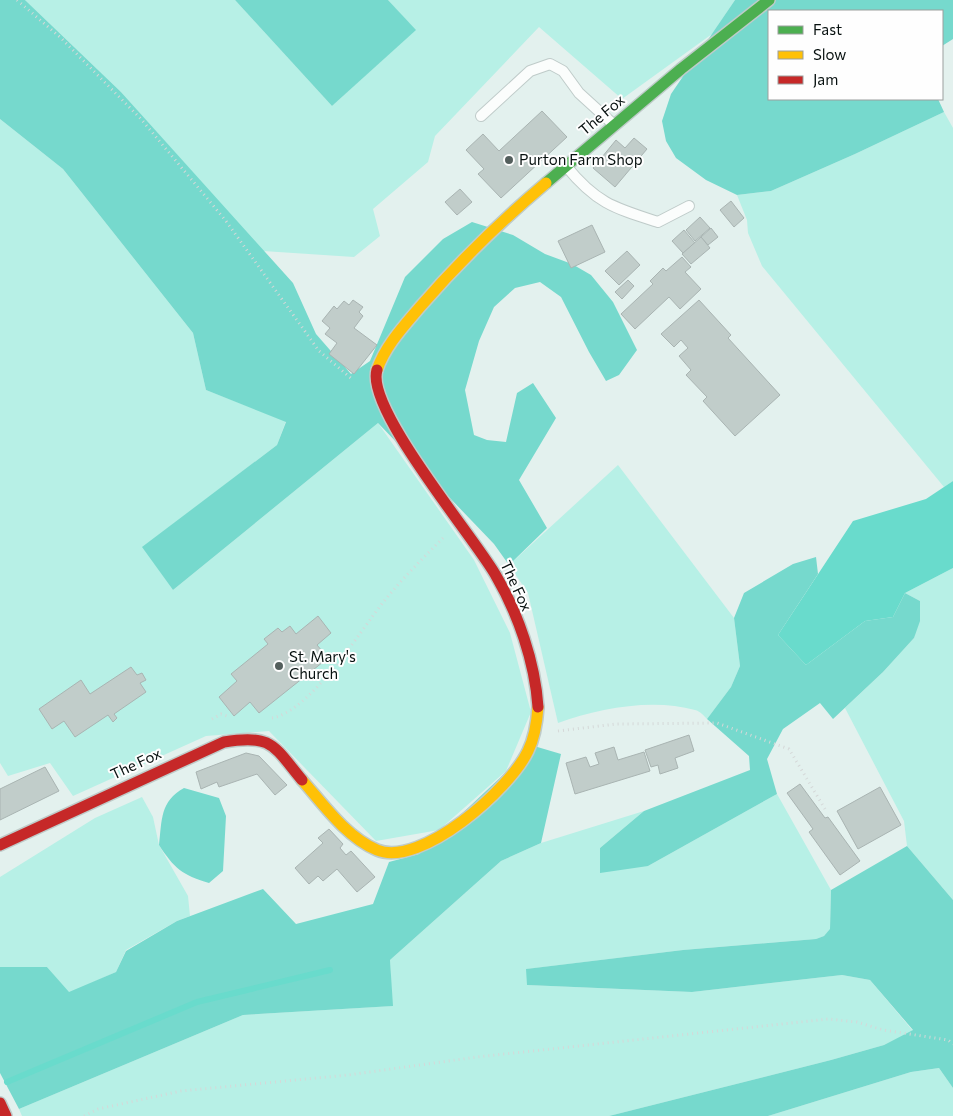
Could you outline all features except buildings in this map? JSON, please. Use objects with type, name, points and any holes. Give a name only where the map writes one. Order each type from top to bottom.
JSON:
[{"type":"street","name":"The Fox","points":[[0,845],[200,751],[224,742],[247,738],[263,740],[270,744],[361,841],[379,851],[402,851],[434,839],[455,828],[489,802],[514,774],[535,732],[538,714],[537,694],[515,618],[496,575],[461,520],[393,425],[376,392],[376,374],[388,350],[448,273],[506,217],[717,39],[769,0]]},
{"type":"street","points":[[0,1104],[6,1116]]},
{"type":"lane","points":[[481,116],[530,71],[550,64],[563,71],[579,93],[614,125]]},
{"type":"lane","points":[[566,165],[586,190],[617,210],[658,222],[689,206]]},
{"type":"path","points":[[17,0],[60,38],[141,119],[226,221],[319,351],[364,390],[376,392]]},
{"type":"path","points":[[269,718],[290,713],[310,695],[359,636],[387,598],[461,520]]},
{"type":"path","points":[[210,722],[221,714],[235,719]]},
{"type":"path","points":[[535,732],[616,724],[717,723],[789,749],[825,809]]},
{"type":"path","points":[[84,1116],[98,1108],[182,1090],[348,1075],[477,1057],[828,1019],[856,1022],[884,1030],[948,1040],[953,1044]]},
{"type":"shaded area","points":[[0,0],[25,0],[121,92],[293,283],[316,334],[351,374],[370,361],[405,277],[443,239],[472,222],[513,235],[545,254],[572,264],[591,275],[613,302],[637,350],[619,375],[606,381],[561,297],[540,282],[515,288],[494,307],[479,341],[465,390],[474,435],[487,440],[506,442],[517,393],[533,383],[556,418],[519,480],[547,528],[509,565],[494,544],[378,423],[173,590],[142,547],[277,445],[286,422],[206,390],[193,333],[63,169],[0,119]]},
{"type":"shaded area","points":[[25,0],[235,0],[332,106],[415,30],[388,0],[735,0],[712,34],[622,99],[539,27],[435,136],[428,162],[373,209],[380,236],[354,257],[263,251],[121,92]]},
{"type":"shaded area","points":[[235,0],[388,0],[416,30],[332,106]]},
{"type":"shaded area","points":[[735,0],[953,0],[953,39],[943,45],[943,10],[768,10],[768,100],[938,100],[944,112],[771,191],[737,195],[706,180],[676,158],[666,141],[662,121],[671,94]]},
{"type":"shaded area","points":[[944,112],[953,128],[953,481],[944,487],[762,266],[748,233],[747,220],[737,195],[771,191]]},
{"type":"shaded area","points":[[0,119],[63,169],[193,333],[206,390],[286,421],[277,445],[143,547],[173,590],[378,423],[474,560],[510,633],[531,712],[506,771],[439,830],[376,841],[269,731],[206,736],[73,796],[50,763],[8,776],[0,763]]},
{"type":"shaded area","points":[[618,465],[734,618],[740,666],[731,687],[707,719],[700,712],[679,706],[644,705],[608,709],[558,723],[528,593],[509,565]]},
{"type":"shaded area","points":[[953,481],[953,568],[905,593],[893,617],[865,621],[806,665],[778,635],[853,521],[926,499]]},
{"type":"shaded area","points":[[816,557],[818,574],[778,635],[806,665],[865,621],[893,617],[905,593],[920,601],[920,621],[914,638],[883,672],[833,719],[820,703],[783,729],[767,759],[777,794],[648,866],[600,873],[600,848],[644,811],[750,770],[749,756],[707,719],[731,687],[740,666],[734,618],[744,593],[793,564]]},
{"type":"shaded area","points":[[953,568],[953,900],[907,846],[904,821],[845,708],[883,672],[914,638],[920,601],[905,593]]},
{"type":"shaded area","points":[[534,746],[561,754],[541,843],[501,861],[390,960],[393,1006],[243,1015],[19,1109],[0,1073],[0,967],[47,967],[69,992],[116,972],[126,951],[177,921],[263,889],[296,924],[373,904],[389,862],[419,854]]},
{"type":"shaded area","points":[[184,788],[219,798],[226,816],[223,871],[209,883],[185,874],[169,860],[159,845],[162,819],[166,805],[176,793]]},
{"type":"shaded area","points":[[777,794],[831,890],[830,930],[824,936],[816,939],[683,950],[527,969],[527,985],[692,992],[842,975],[870,980],[913,1031],[884,1045],[831,1060],[609,1116],[22,1116],[19,1109],[243,1015],[392,1006],[390,960],[501,861],[541,843],[644,811],[600,848],[648,866]]},
{"type":"shaded area","points":[[142,797],[153,817],[159,845],[188,896],[190,916],[177,921],[126,950],[116,972],[69,993],[47,967],[0,967],[0,877],[95,818]]},
{"type":"shaded area","points":[[907,846],[953,900],[953,1088],[939,1068],[911,1072],[768,1116],[609,1116],[831,1060],[884,1045],[913,1030],[870,980],[842,975],[692,992],[527,985],[526,969],[683,950],[816,939],[824,936],[830,929],[831,890]]},
{"type":"shaded area","points":[[939,1068],[953,1088],[953,1116],[768,1116],[911,1072]]},
{"type":"waterway","points":[[7,1082],[197,1002],[330,970]]},
{"type":"traffic: fast","points":[[546,183],[681,69],[769,0]]},
{"type":"traffic: slow","points":[[377,370],[380,361],[396,337],[435,290],[481,242],[546,183]]},
{"type":"traffic: slow","points":[[302,780],[336,819],[355,837],[366,844],[377,850],[395,852],[417,847],[439,837],[462,822],[503,785],[528,751],[535,729],[538,707]]},
{"type":"traffic: jam","points":[[377,370],[378,388],[387,413],[423,472],[495,574],[511,605],[529,655],[538,707]]},
{"type":"traffic: jam","points":[[0,845],[224,742],[240,740],[262,741],[277,750],[302,780]]},
{"type":"traffic: jam","points":[[0,1103],[6,1116]]},
{"type":"place","name":"Purton Farm Shop","points":[[509,160]]},
{"type":"place","name":"St. Mary's Church","points":[[279,666]]}]
